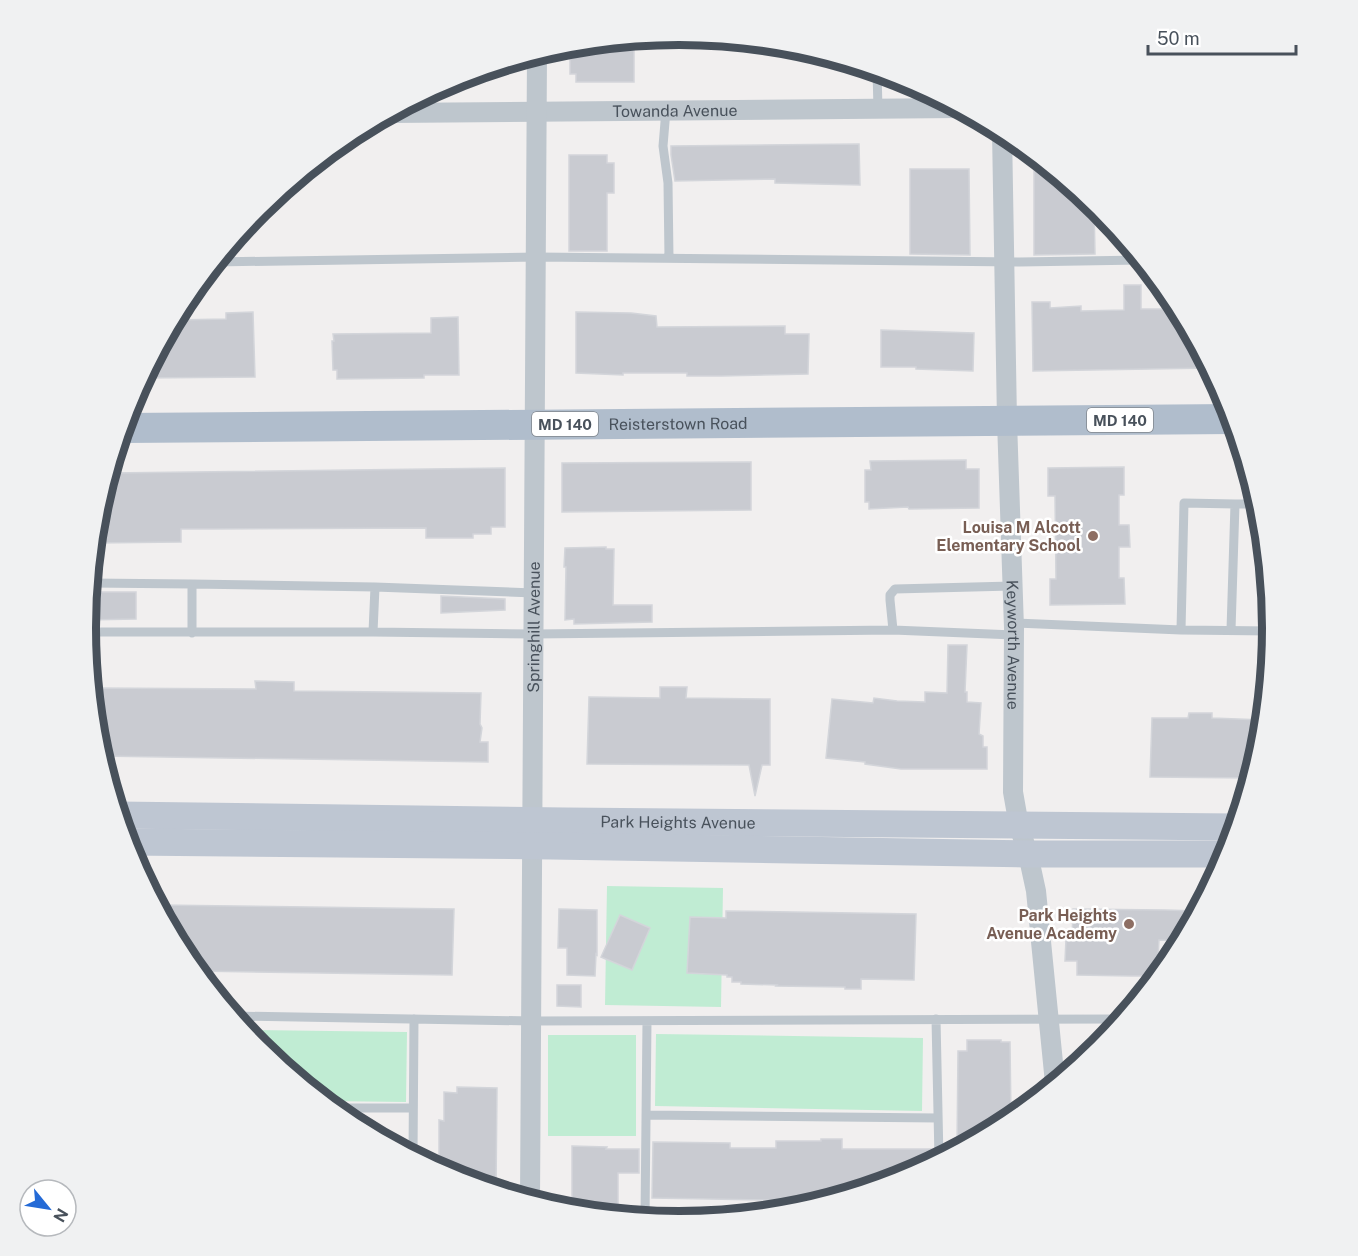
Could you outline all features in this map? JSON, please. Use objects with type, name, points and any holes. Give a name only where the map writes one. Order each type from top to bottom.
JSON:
[{"type":"main road","name":"Reisterstown Road","points":[[132,428],[1223,419]]},
{"type":"main road","name":"Park Heights Avenue","points":[[127,814],[1028,854],[1217,854]]},
{"type":"main road","name":"Park Heights Avenue","points":[[137,842],[1019,826],[1227,827]]},
{"type":"street","name":"Springhill Avenue","points":[[530,1192],[537,63]]},
{"type":"street","name":"Towanda Avenue","points":[[407,113],[943,108]]},
{"type":"street","name":"Keyworth Avenue","points":[[1002,142],[1003,260],[1014,629],[1013,792],[1019,826],[1036,891],[1054,1074]]},
{"type":"lane","points":[[877,80],[878,109]]},
{"type":"lane","points":[[666,110],[663,146],[668,183],[669,258]]},
{"type":"lane","points":[[226,262],[536,257],[1003,260],[1020,262],[1131,260]]},
{"type":"lane","points":[[1181,630],[1184,503],[1249,504]]},
{"type":"lane","points":[[1231,630],[1235,504]]},
{"type":"lane","points":[[98,583],[375,587],[534,593]]},
{"type":"lane","points":[[192,584],[192,633]]},
{"type":"lane","points":[[893,630],[890,595],[895,590],[1012,586]]},
{"type":"lane","points":[[373,632],[375,587]]},
{"type":"lane","points":[[96,632],[534,634],[1014,629],[1262,630]]},
{"type":"lane","points":[[245,1016],[532,1021],[1110,1019]]},
{"type":"lane","points":[[413,1147],[414,1019]]},
{"type":"lane","points":[[936,1019],[939,1150]]},
{"type":"lane","points":[[645,1210],[647,1021]]},
{"type":"lane","points":[[348,1108],[413,1108]]},
{"type":"lane","points":[[646,1115],[938,1118]]},
{"type":"green space","points":[[607,886],[723,888],[721,1007],[605,1005]]},
{"type":"green space","points":[[258,1030],[407,1032],[406,1102],[338,1101],[295,1066]]},
{"type":"green space","points":[[656,1034],[923,1038],[922,1111],[655,1106]]},
{"type":"green space","points":[[548,1035],[636,1035],[636,1136],[548,1136]]},
{"type":"building","points":[[634,47],[634,82],[576,82],[576,74],[570,74],[570,55]]},
{"type":"building","points":[[859,144],[860,185],[775,183],[775,179],[675,181],[671,155],[671,146]]},
{"type":"building","points":[[569,155],[607,155],[607,163],[614,163],[614,193],[607,193],[607,251],[569,251]]},
{"type":"building","points":[[910,169],[969,169],[970,255],[910,254]]},
{"type":"building","points":[[1034,169],[1039,169],[1094,220],[1095,254],[1034,255]]},
{"type":"building","points":[[1124,285],[1141,285],[1141,309],[1167,309],[1201,368],[1033,371],[1032,302],[1050,302],[1050,308],[1081,306],[1081,311],[1124,310]]},
{"type":"building","points":[[253,312],[255,377],[152,378],[184,320],[226,319],[226,313]]},
{"type":"building","points":[[576,312],[656,316],[657,327],[785,326],[785,334],[809,334],[808,374],[687,376],[687,373],[623,373],[623,375],[576,373]]},
{"type":"building","points":[[458,317],[459,375],[424,375],[424,378],[337,379],[337,370],[333,370],[333,334],[431,333],[431,318]]},
{"type":"building","points":[[881,330],[974,333],[973,371],[881,367]]},
{"type":"building","points":[[966,460],[966,469],[979,469],[979,508],[869,509],[869,502],[865,502],[865,470],[871,470],[870,461]]},
{"type":"building","points":[[751,462],[751,510],[562,512],[562,463]]},
{"type":"building","name":"Louisa M Alcott Elementary School","points":[[1124,467],[1124,495],[1119,495],[1119,525],[1129,525],[1130,547],[1119,547],[1119,578],[1124,578],[1125,604],[1050,605],[1050,579],[1056,579],[1055,496],[1048,496],[1048,468]]},
{"type":"building","points":[[505,468],[505,527],[491,527],[491,534],[473,534],[473,538],[426,538],[426,528],[181,529],[181,542],[102,543],[117,473]]},
{"type":"building","points":[[606,547],[606,549],[614,549],[613,605],[652,605],[652,622],[574,624],[574,619],[565,620],[565,548]]},
{"type":"building","points":[[97,592],[136,592],[136,619],[96,620]]},
{"type":"building","points":[[441,596],[505,599],[505,610],[441,613]]},
{"type":"building","points":[[948,645],[967,645],[965,692],[967,692],[967,702],[981,703],[979,734],[983,736],[983,747],[987,747],[987,769],[901,769],[826,758],[832,699],[873,703],[874,698],[925,702],[925,692],[947,693]]},
{"type":"building","points":[[255,681],[294,682],[294,691],[481,693],[480,742],[488,742],[488,762],[110,756],[99,688],[256,689]]},
{"type":"building","points":[[660,687],[687,687],[686,698],[770,699],[770,765],[762,765],[755,796],[749,765],[587,764],[589,697],[660,698]]},
{"type":"building","points":[[1189,713],[1212,713],[1212,718],[1255,720],[1242,778],[1150,777],[1152,718],[1188,718]]},
{"type":"building","points":[[166,905],[454,909],[452,975],[208,971]]},
{"type":"building","points":[[559,909],[597,910],[595,976],[567,975],[567,948],[558,948]]},
{"type":"building","points":[[1073,909],[1189,911],[1171,941],[1159,940],[1158,961],[1147,976],[1077,975],[1077,961],[1065,961],[1066,939],[1072,939]]},
{"type":"building","points":[[726,911],[916,914],[914,980],[861,979],[861,989],[845,989],[845,987],[741,984],[741,982],[732,982],[732,977],[727,977],[727,975],[687,973],[690,917],[726,918]]},
{"type":"building","points":[[620,915],[650,928],[632,970],[601,957]]},
{"type":"building","points":[[557,985],[581,985],[581,1007],[557,1006]]},
{"type":"building","points":[[967,1040],[1010,1042],[1011,1107],[957,1140],[958,1051],[967,1051]]},
{"type":"building","points":[[457,1087],[497,1088],[496,1181],[439,1159],[439,1120],[444,1121],[444,1092],[457,1093]]},
{"type":"building","points":[[821,1139],[842,1139],[842,1149],[932,1149],[932,1153],[866,1180],[793,1200],[652,1198],[653,1142],[730,1143],[730,1148],[776,1148],[776,1141],[821,1141]]},
{"type":"building","points":[[572,1146],[639,1149],[639,1173],[618,1173],[618,1204],[572,1201]]},
{"type":"place","name":"Louisa M Alcott Elementary School","points":[[1093,536]]},
{"type":"place","name":"Park Heights Avenue Academy","points":[[1129,924]]}]
